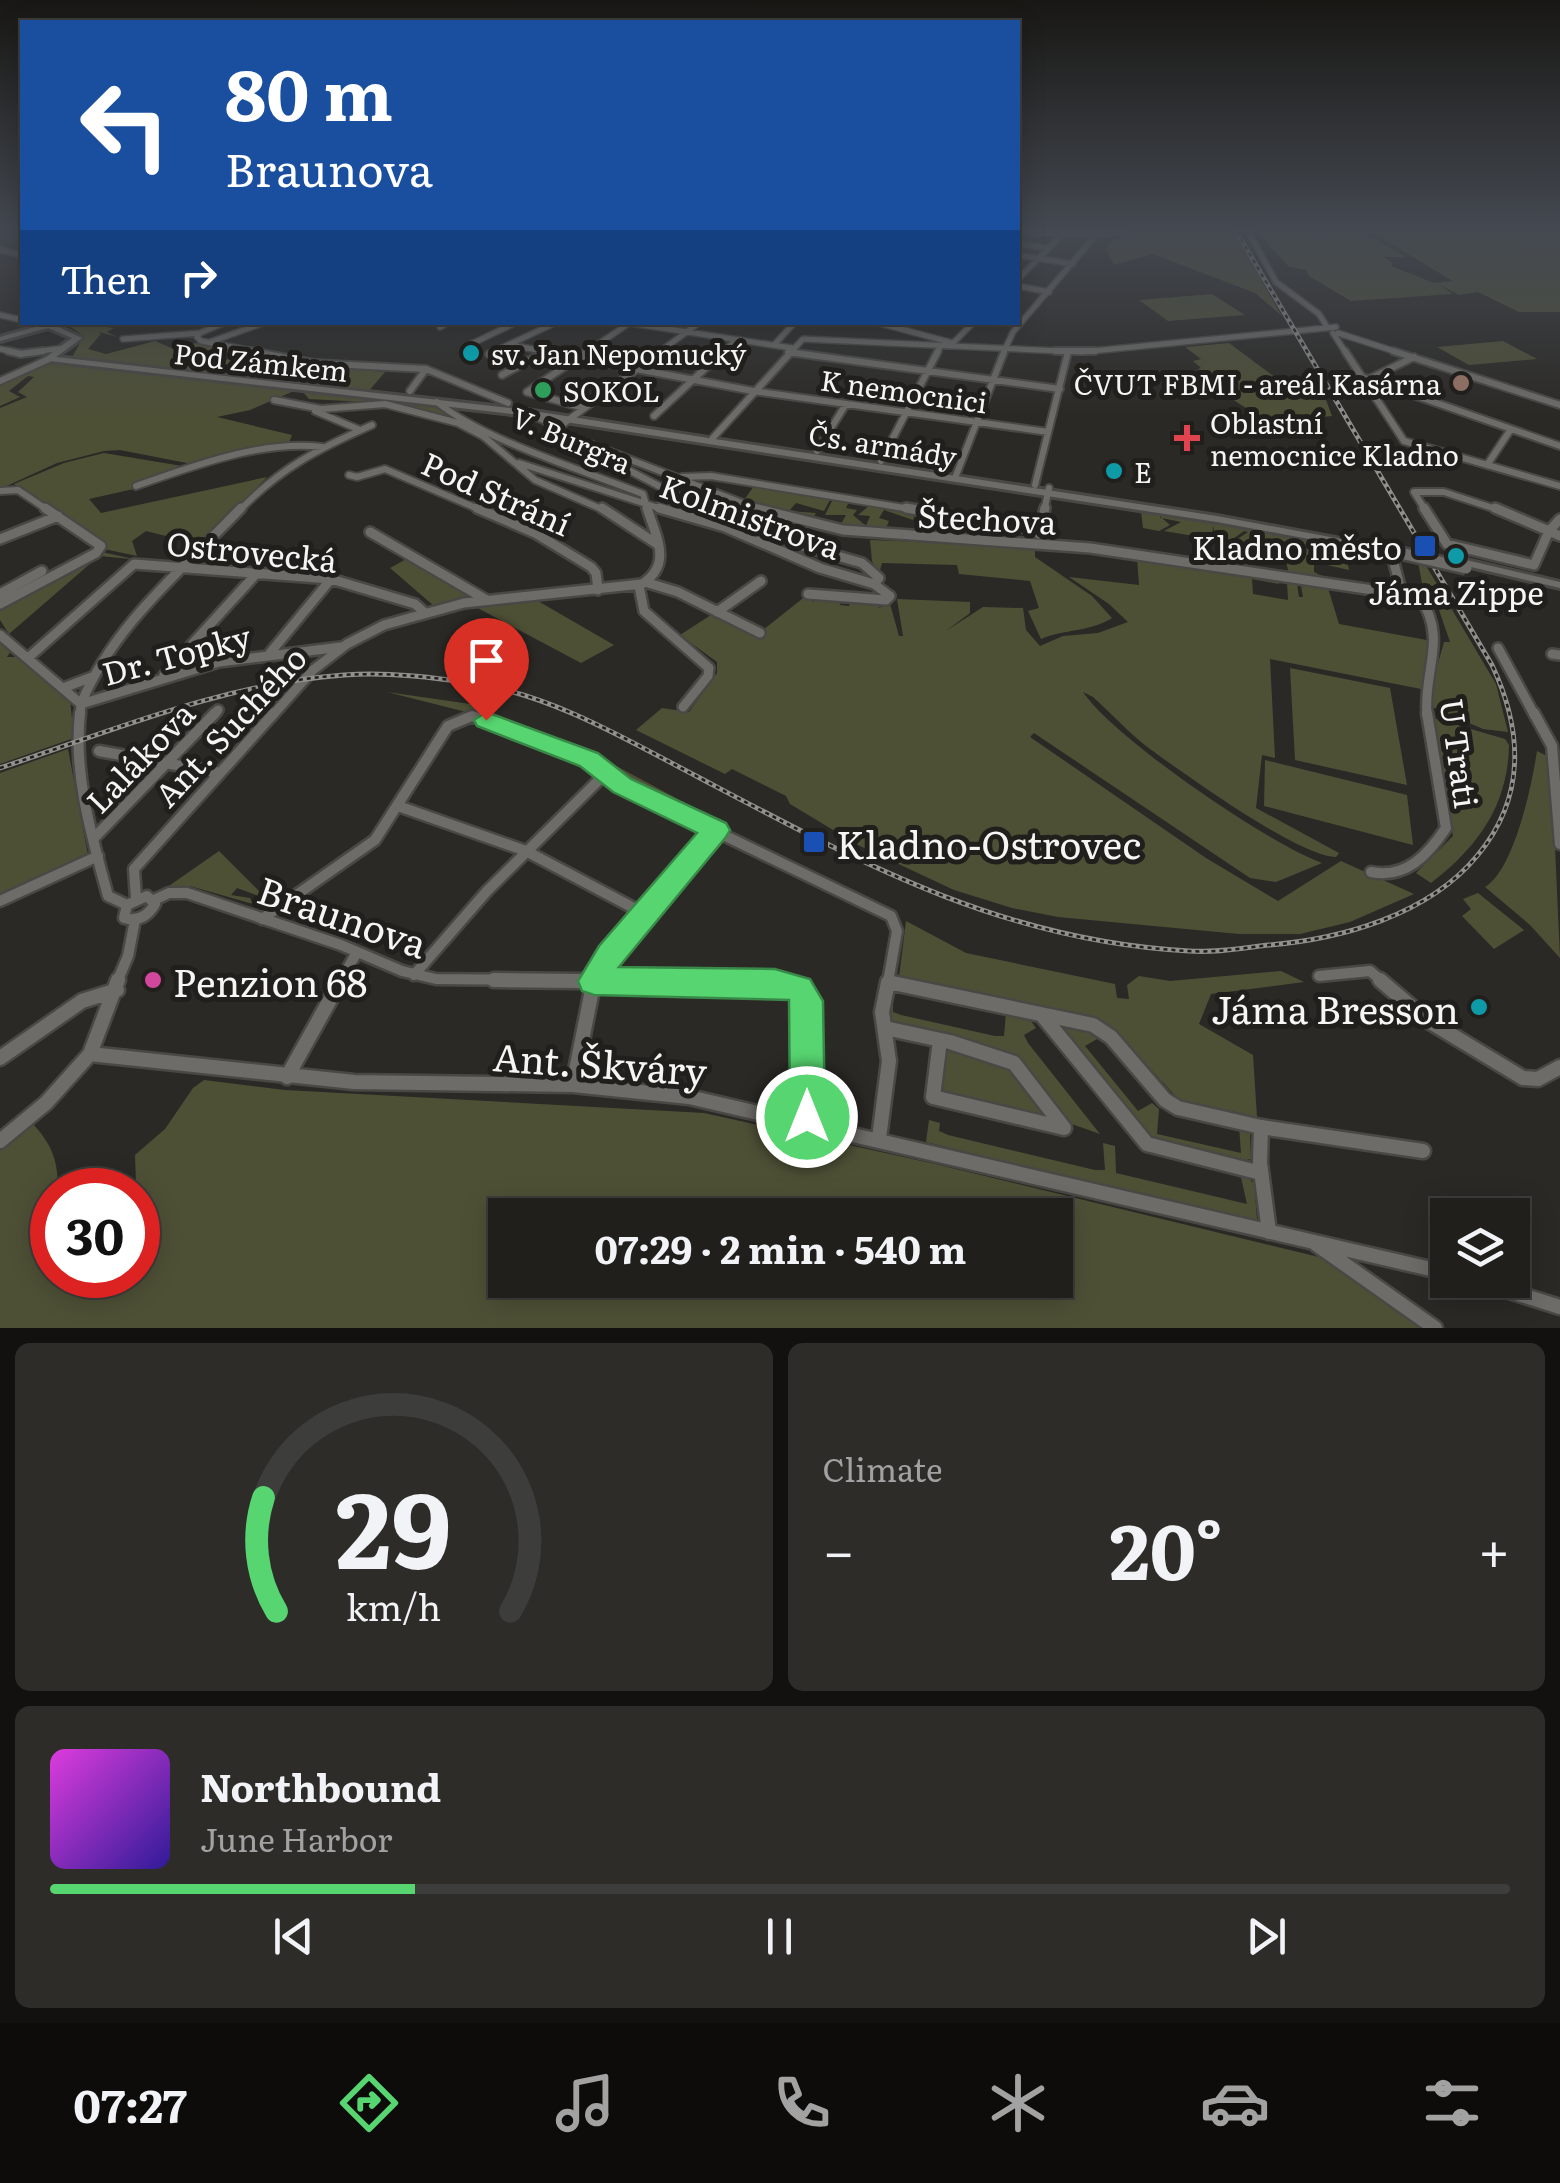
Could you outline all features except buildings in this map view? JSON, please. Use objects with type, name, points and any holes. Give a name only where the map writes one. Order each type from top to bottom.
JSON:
[{"type":"main road","points":[[0,339],[49,326],[67,327],[77,336],[66,354],[68,359],[102,366]]},
{"type":"main road","points":[[25,332],[67,327]]},
{"type":"main road","points":[[49,359],[74,344]]},
{"type":"main road","name":"Pod Zámkem","points":[[49,359],[468,406]]},
{"type":"main road","name":"Čs. armády","points":[[468,406],[505,406],[566,424]]},
{"type":"main road","name":"Čs. armády","points":[[468,406],[566,424],[817,451],[957,476],[1035,485],[1399,550]]},
{"type":"main road","name":"Čs. armády","points":[[713,438],[1287,524],[1399,550]]},
{"type":"main road","points":[[1399,550],[1560,589]]},
{"type":"street","points":[[1021,317],[1048,293]]},
{"type":"street","points":[[1292,293],[1334,330],[1404,441],[1560,486]]},
{"type":"street","points":[[44,325],[49,326]]},
{"type":"street","points":[[123,339],[200,333],[219,325]]},
{"type":"street","points":[[208,343],[258,325]]},
{"type":"street","points":[[440,327],[444,325]]},
{"type":"street","points":[[467,346],[512,325]]},
{"type":"street","points":[[516,325],[534,333]]},
{"type":"street","points":[[488,354],[551,325]]},
{"type":"street","points":[[584,408],[527,392],[625,325]]},
{"type":"street","points":[[640,325],[1060,390]]},
{"type":"street","points":[[697,325],[566,424],[582,448],[700,508],[799,546],[862,562],[878,577],[874,584]]},
{"type":"street","points":[[774,345],[792,325]]},
{"type":"street","points":[[887,325],[951,345],[1068,352],[1334,330],[1560,405]]},
{"type":"street","points":[[908,331],[914,325]]},
{"type":"street","points":[[713,438],[803,338],[940,347],[951,345],[971,325]]},
{"type":"street","points":[[957,476],[1004,349],[1017,325]]},
{"type":"street","points":[[200,333],[198,338],[208,343],[309,363],[426,369],[478,390],[478,394],[505,406]]},
{"type":"street","points":[[654,416],[736,340]]},
{"type":"street","points":[[514,342],[516,346],[544,352],[753,391]]},
{"type":"street","name":"Pod Zámkem","points":[[18,354],[51,352],[74,344]]},
{"type":"street","points":[[881,461],[940,347]]},
{"type":"street","name":"Pod Zámkem","points":[[0,349],[49,359]]},
{"type":"street","points":[[502,375],[544,352]]},
{"type":"street","points":[[1035,485],[1068,352]]},
{"type":"street","points":[[1366,378],[1414,358]]},
{"type":"street","points":[[0,381],[49,359]]},
{"type":"street","points":[[410,391],[426,369]]},
{"type":"street","points":[[1366,378],[1560,446]]},
{"type":"street","name":"K nemocnici","points":[[753,391],[1048,432]]},
{"type":"street","points":[[274,400],[314,409],[345,410],[371,403],[458,423],[480,434],[539,482],[601,508],[656,544],[661,565],[642,584],[644,611],[708,668],[708,676],[683,708]]},
{"type":"street","name":"V. Burgra","points":[[436,402],[463,420],[502,434],[518,445],[643,494],[656,544]]},
{"type":"street","points":[[817,451],[846,404]]},
{"type":"street","points":[[314,409],[361,430]]},
{"type":"street","name":"Štechova","points":[[566,424],[679,477],[774,514],[836,529],[895,537],[1039,543],[1158,555],[1420,597]]},
{"type":"street","points":[[132,902],[124,918],[135,920],[152,910],[154,900],[147,896],[132,902],[108,896],[79,762],[81,704],[92,677],[118,636],[270,478],[322,447],[372,425]]},
{"type":"street","points":[[1487,465],[1511,429]]},
{"type":"street","points":[[136,486],[180,470],[256,453],[308,444],[322,447]]},
{"type":"street","name":"Kolmistrova","points":[[512,459],[585,487],[725,527],[814,566],[874,584],[886,592],[888,600],[808,594]]},
{"type":"street","name":"Pod Strání","points":[[357,477],[385,469],[536,533],[591,567],[596,573],[598,590]]},
{"type":"street","points":[[679,477],[711,476],[1039,530]]},
{"type":"street","points":[[0,491],[16,489],[102,548],[0,604]]},
{"type":"street","points":[[1560,519],[1550,531],[1534,566],[1450,546],[1414,494],[1418,489],[1486,506],[1550,531],[1560,536]]},
{"type":"street","points":[[1039,543],[1049,490]]},
{"type":"street","points":[[700,508],[725,527]]},
{"type":"street","points":[[2,540],[58,516]]},
{"type":"street","points":[[370,532],[463,583],[484,600]]},
{"type":"street","points":[[1378,548],[1393,559],[1402,594]]},
{"type":"street","name":"Ostrovecká","points":[[28,658],[130,566],[330,579],[415,604],[424,612]]},
{"type":"street","points":[[0,594],[42,571]]},
{"type":"street","points":[[162,677],[256,574]]},
{"type":"street","points":[[270,653],[330,579]]},
{"type":"street","points":[[718,612],[762,581]]},
{"type":"street","points":[[642,584],[718,612],[760,633]]},
{"type":"street","name":"Ant. Suchého","points":[[132,902],[134,869],[314,670],[344,647],[424,612],[484,600],[642,584]]},
{"type":"street","name":"U Trati","points":[[1371,872],[1400,874],[1446,828],[1426,697],[1439,642],[1429,608],[1420,597]]},
{"type":"street","points":[[0,634],[81,704]]},
{"type":"street","name":"Dr. Topky","points":[[81,704],[162,677],[270,653],[344,647]]},
{"type":"street","points":[[1498,648],[1557,752],[1560,844]]},
{"type":"street","points":[[64,688],[92,677]]},
{"type":"street","name":"Lalákova","points":[[94,837],[218,710]]},
{"type":"street","points":[[262,919],[372,843],[447,728],[458,719],[472,716],[486,720],[589,760],[622,786],[886,913],[897,927],[882,1012],[889,1061],[879,1138]]},
{"type":"street","points":[[99,751],[220,773]]},
{"type":"street","points":[[414,976],[526,851],[605,774]]},
{"type":"street","points":[[398,806],[526,851],[645,914]]},
{"type":"street","points":[[573,1085],[594,981],[716,830]]},
{"type":"street","points":[[0,901],[98,856]]},
{"type":"street","name":"Braunova","points":[[154,900],[183,893],[357,952],[414,976],[775,983],[799,988],[807,1001],[807,1123]]},
{"type":"street","points":[[0,1141],[46,1104],[90,1054],[92,1036],[132,951],[135,920]]},
{"type":"street","points":[[286,1077],[357,952]]},
{"type":"street","points":[[1320,976],[1370,972],[1427,1020],[1523,1078],[1538,1080],[1560,1068]]},
{"type":"street","points":[[888,982],[1104,1031],[1174,1106],[1261,1127],[1423,1151]]},
{"type":"street","points":[[0,1058],[82,1000],[116,990]]},
{"type":"street","points":[[1042,1015],[1150,1147],[1261,1173]]},
{"type":"street","points":[[885,1028],[940,1040],[1014,1062],[1064,1128],[933,1097],[940,1040]]},
{"type":"street","name":"Ant. Škváry","points":[[90,1054],[286,1077],[426,1085],[573,1085],[689,1097],[1430,1268]]},
{"type":"street","points":[[1261,1127],[1261,1173],[1269,1232]]},
{"type":"street","points":[[1314,1242],[1434,1328]]},
{"type":"street","points":[[1530,1298],[1560,1307]]},
{"type":"green space","points":[[1255,293],[1269,293],[1282,316]]},
{"type":"green space","points":[[1338,293],[1453,294],[1351,301]]},
{"type":"green space","points":[[1480,293],[1560,293],[1560,312],[1519,312]]},
{"type":"green space","points":[[1212,294],[1245,315],[1168,321],[1139,300]]},
{"type":"green space","points":[[68,325],[114,328],[107,332],[117,337],[99,332],[88,349],[106,354],[155,341],[174,349],[196,343],[233,351],[201,359],[200,354],[183,351],[172,355],[206,367],[234,357],[231,354],[237,352],[309,366],[292,376],[318,380],[335,368],[385,372],[368,392],[71,359],[84,336]]},
{"type":"green space","points":[[1503,341],[1537,359],[1469,365],[1437,347]]},
{"type":"green space","points":[[1229,343],[1276,378],[1292,376],[1326,400],[1332,416],[1279,419],[1256,413],[1212,384],[1230,381],[1214,381],[1198,369],[1201,368],[1193,361],[1201,359],[1185,347]]},
{"type":"green space","points":[[52,362],[415,402],[437,406],[467,422],[465,425],[420,409],[383,403],[309,399],[303,392],[294,391],[250,410],[217,417],[292,435],[288,445],[197,465],[120,450],[104,451],[57,463],[0,489],[0,408],[27,397],[18,392],[34,377],[28,376],[9,391],[20,397],[0,406],[0,383]]},
{"type":"green space","points":[[104,453],[182,466],[138,488],[89,499],[101,513],[267,477],[202,545],[146,531],[132,541],[137,556],[104,549],[104,543],[14,484],[64,463]]},
{"type":"green space","points":[[754,486],[831,498],[824,511],[796,503],[789,511],[816,513],[811,521],[744,500]]},
{"type":"green space","points":[[833,499],[861,503],[848,504],[846,508],[857,510],[853,515],[866,526],[870,516],[858,515],[870,505],[916,512],[913,520],[884,510],[879,518],[889,521],[885,530],[909,531],[907,535],[814,522],[817,517],[841,524],[846,515],[825,515]]},
{"type":"green space","points":[[1141,511],[1159,514],[1161,519],[1161,515],[1191,520],[1192,517],[1344,547],[1349,570],[1314,562],[1314,572],[1324,577],[1288,571],[1286,559],[1293,559],[1293,555],[1284,552],[1292,552],[1290,542],[1260,541],[1261,532],[1255,532],[1256,546],[1233,542],[1248,532],[1244,531],[1230,541],[1216,540],[1213,526],[1212,539],[1164,531],[1181,522],[1162,518],[1170,525],[1159,531],[1143,528]]},
{"type":"green space","points":[[870,540],[1035,546],[1035,557],[1092,596],[1112,618],[1041,639],[1028,611],[1039,608],[1030,581],[959,574],[957,565],[882,563],[879,574],[872,561]]},
{"type":"green space","points":[[102,552],[138,560],[125,566],[131,559],[99,556],[9,634],[0,620],[0,607]]},
{"type":"green space","points":[[410,557],[473,596],[434,606],[390,568]]},
{"type":"green space","points":[[1137,558],[1278,576],[1279,584],[1252,579],[1253,594],[1288,600],[1287,582],[1297,584],[1299,597],[1303,597],[1300,580],[1328,588],[1339,624],[1432,641],[1421,689],[1270,659],[1275,758],[1262,755],[1256,808],[1339,853],[1336,857],[1296,844],[1242,812],[1150,749],[1083,692],[1126,735],[1194,787],[1266,834],[1322,863],[1276,882],[1250,878],[1034,733],[1030,737],[1206,858],[1278,901],[1341,861],[1414,894],[1350,922],[1300,934],[1239,934],[1058,917],[1012,908],[954,890],[858,845],[790,804],[786,796],[732,769],[725,774],[636,730],[662,708],[689,712],[717,673],[717,662],[680,635],[714,613],[758,634],[807,595],[813,602],[820,597],[841,598],[840,605],[849,606],[851,599],[885,602],[878,608],[890,604],[899,636],[903,636],[897,599],[970,602],[970,613],[946,631],[983,607],[1023,608],[1026,630],[1040,646],[1063,636],[1098,633],[1128,622],[1069,577],[1139,585]]},
{"type":"green space","points":[[1418,562],[1425,564],[1496,684],[1508,732],[1483,729],[1430,706],[1444,642],[1450,642],[1438,607],[1425,599]]},
{"type":"green space","points":[[531,597],[614,645],[581,663],[472,605]]},
{"type":"green space","points":[[0,643],[11,651],[7,657],[18,657],[70,700],[74,738],[0,764]]},
{"type":"green space","points":[[1290,668],[1390,688],[1407,785],[1295,760]]},
{"type":"green space","points":[[387,692],[470,704],[581,747],[702,812],[693,816],[628,785],[603,764],[579,751],[490,718]]},
{"type":"green space","points":[[1433,718],[1505,739],[1509,745],[1503,787],[1487,823],[1463,855],[1431,883],[1416,873],[1453,836]]},
{"type":"green space","points":[[68,749],[88,855],[0,897],[0,773]]},
{"type":"green space","points":[[1537,751],[1551,758],[1560,958],[1530,925],[1485,887],[1505,863],[1513,845]]},
{"type":"green space","points":[[1265,760],[1407,795],[1413,845],[1264,806]]},
{"type":"green space","points":[[219,851],[272,904],[264,905],[259,896],[237,888],[231,895],[250,898],[253,904],[190,886],[166,888]]},
{"type":"green space","points":[[1478,893],[1524,930],[1494,949],[1462,916],[1471,909],[1463,899]]},
{"type":"green space","points":[[906,921],[966,953],[1115,984],[1117,998],[1129,999],[1127,985],[1139,976],[1170,981],[1281,971],[1304,982],[1211,994],[1199,1024],[1253,1055],[1257,1117],[1178,1099],[1116,1031],[1095,1018],[899,977]]},
{"type":"green space","points":[[893,997],[893,1012],[995,1036],[1004,1036],[1006,1012],[1028,1017],[1036,1028],[1024,1035],[1028,1043],[1100,1134],[1066,1122],[1024,1068],[893,1024],[889,1021]]},
{"type":"green space","points":[[1066,1023],[1104,1035],[1085,1046],[1138,1111],[1152,1103],[1159,1109],[1157,1134],[1241,1153],[1239,1126],[1250,1133],[1251,1159],[1241,1161],[1151,1139],[1061,1028]]},
{"type":"green space","points":[[945,1047],[1011,1066],[1049,1117],[939,1093]]},
{"type":"green space","points":[[204,1080],[285,1090],[704,1113],[935,1164],[1323,1258],[1420,1328],[0,1328],[0,1146],[31,1122],[44,1138],[56,1168],[30,1168],[30,1298],[160,1298],[160,1168],[135,1168],[135,1155],[165,1129],[193,1088]]},
{"type":"green space","points":[[929,1120],[940,1123],[939,1131],[948,1135],[1095,1170],[1105,1170],[1103,1143],[1115,1146],[1116,1173],[1247,1204],[1240,1173],[1254,1183],[1257,1219],[1252,1222],[926,1142]]},
{"type":"railway","points":[[0,768],[169,711],[256,688],[344,675],[427,677],[506,690],[563,709],[875,867],[994,914],[1056,932],[1121,944],[1209,951],[1325,937],[1382,920],[1409,909],[1457,877],[1493,834],[1504,811],[1515,764],[1510,715],[1492,665],[1273,293]]},
{"type":"place","name":"sv. Jan Nepomucký","points":[[471,353]]},
{"type":"place","name":"ČVUT FBMI - areál Kasárna","points":[[1461,383]]},
{"type":"place","name":"SOKOL","points":[[543,390]]},
{"type":"place","name":"Oblastní nemocnice Kladno","points":[[1187,438]]},
{"type":"place","name":"E","points":[[1114,471]]},
{"type":"place","name":"Kladno město","points":[[1425,546]]},
{"type":"place","name":"Jáma Zippe","points":[[1456,556]]},
{"type":"place","name":"Kladno-Ostrovec","points":[[814,842]]},
{"type":"place","name":"Penzion 68","points":[[153,980]]},
{"type":"place","name":"Jáma Bresson","points":[[1479,1007]]},
{"type":"route","points":[[486,720],[589,760],[622,786],[716,830],[610,955],[594,981],[775,983],[799,988],[807,1001],[807,1117]]}]
